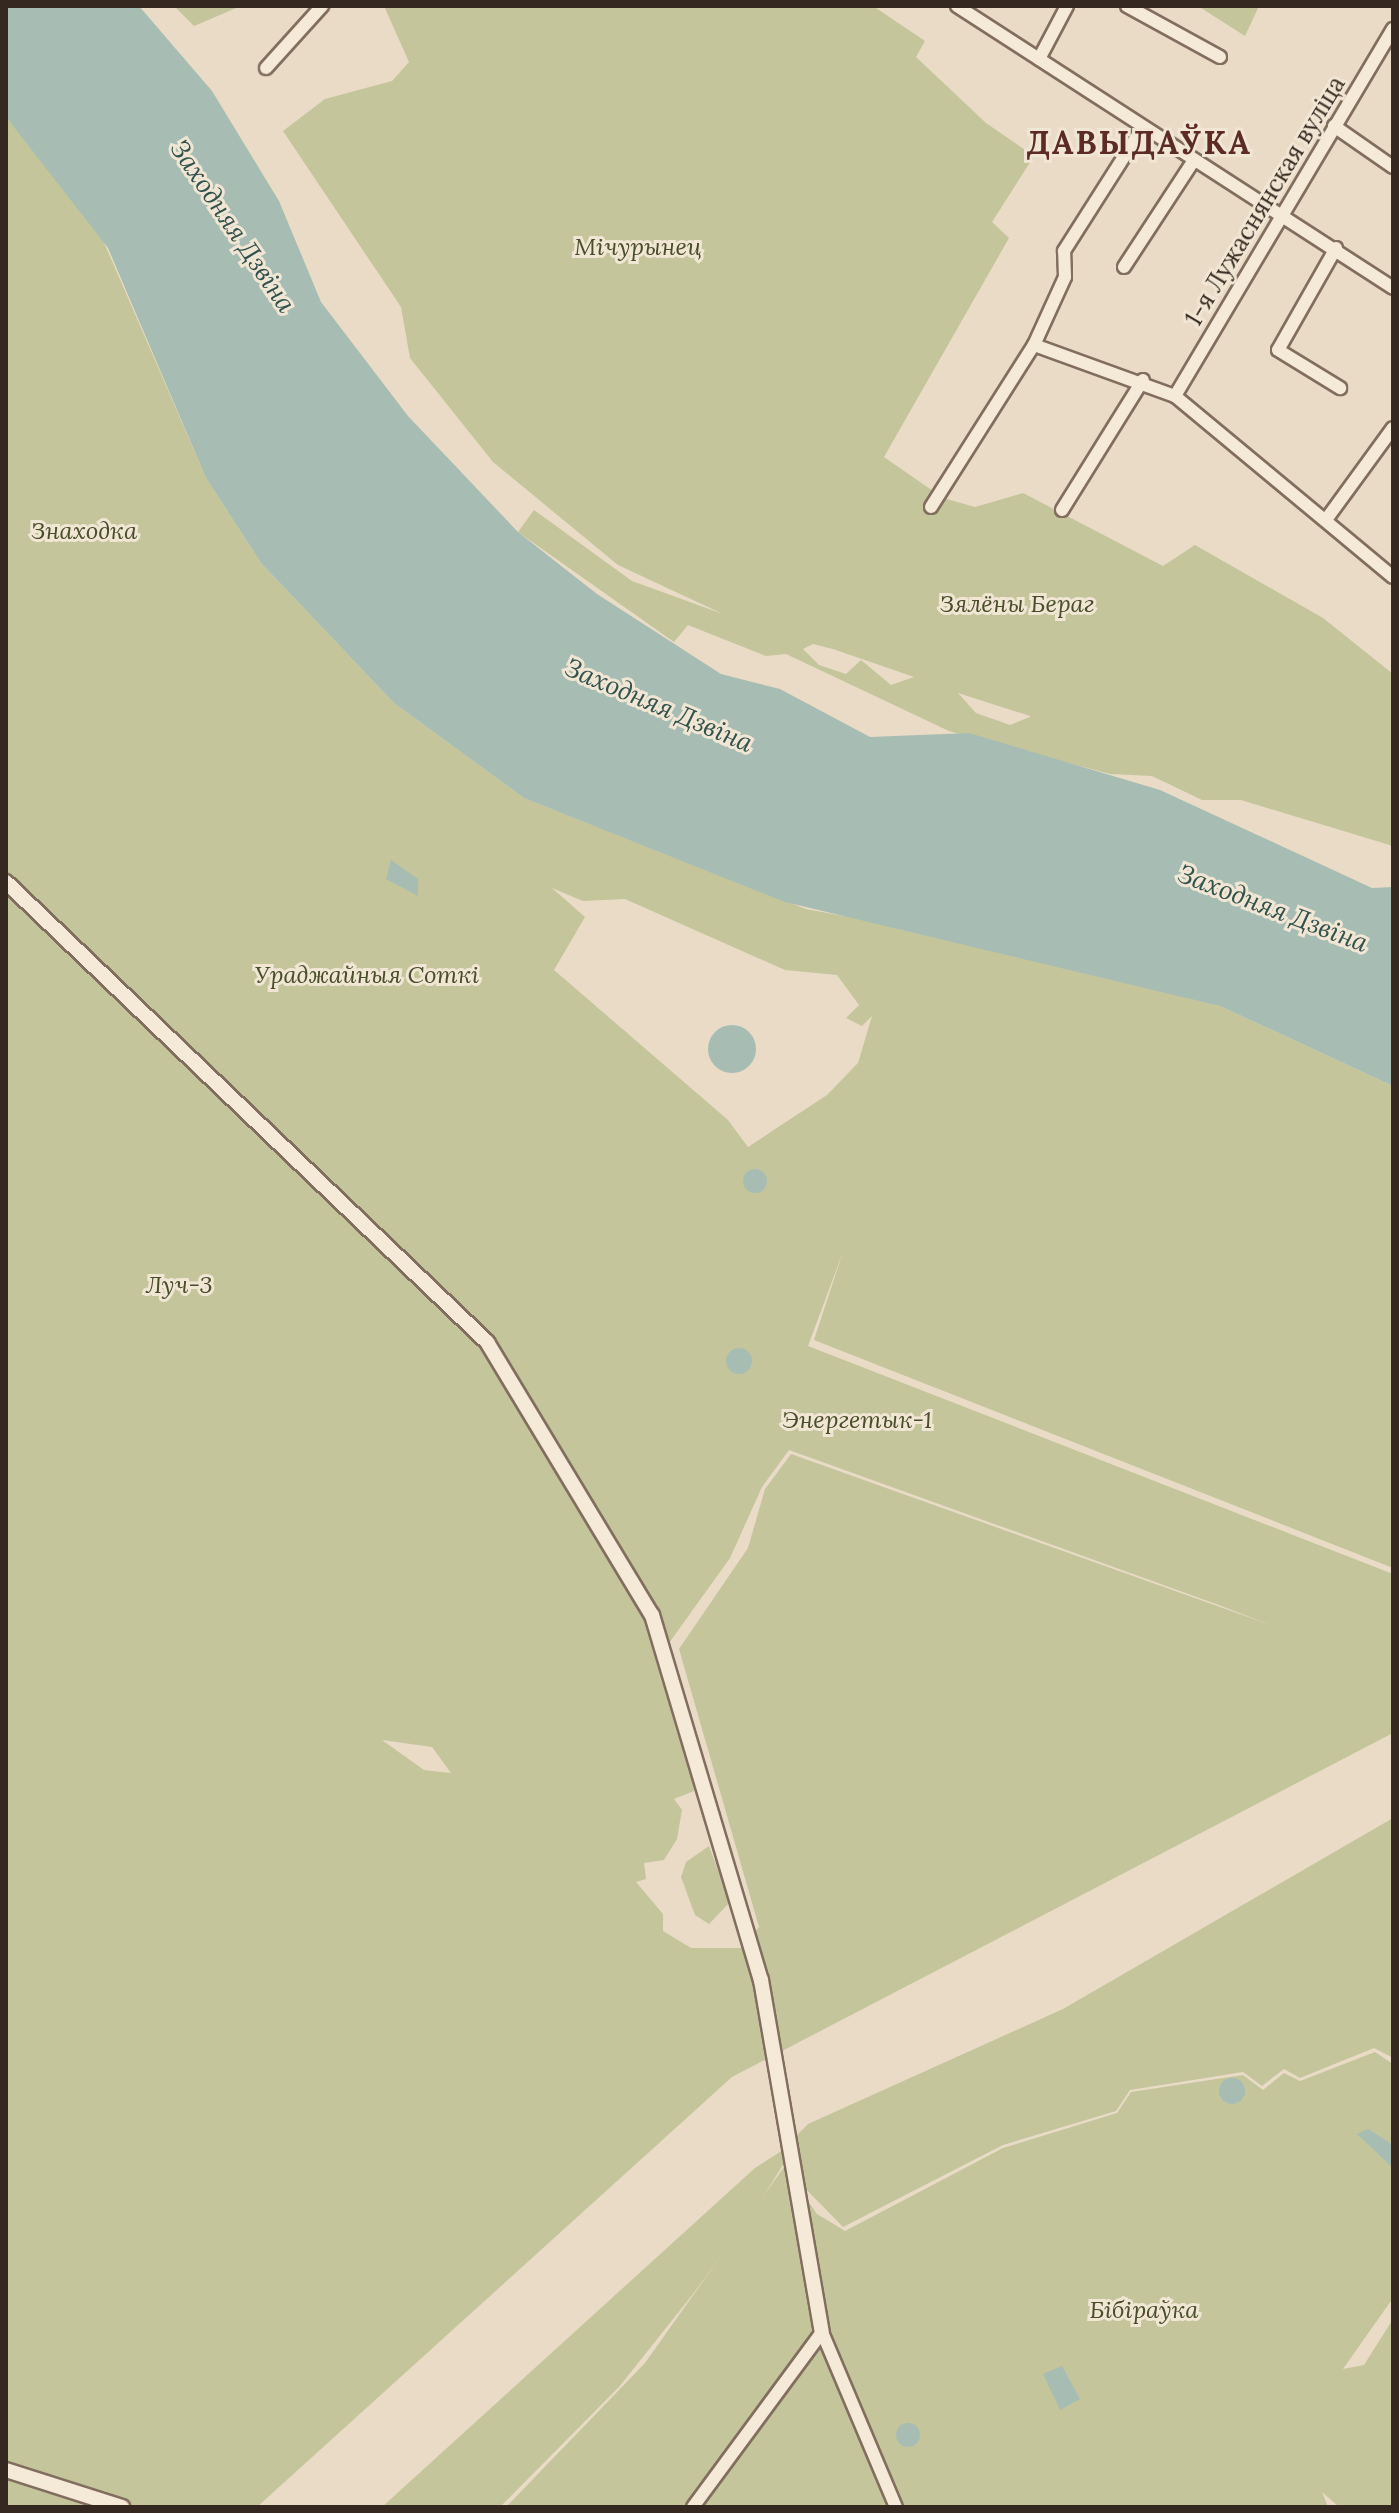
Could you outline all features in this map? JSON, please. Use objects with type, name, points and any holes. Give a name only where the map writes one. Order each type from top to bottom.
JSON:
[{"type":"street","points":[[266,68],[322,6]]},
{"type":"street","points":[[957,6],[1192,163],[1336,248],[1393,288]]},
{"type":"street","points":[[1039,59],[1067,6]]},
{"type":"street","points":[[1127,6],[1220,57]]},
{"type":"street","name":"1-я Лужаснянская вуліца","points":[[1175,396],[1393,29]]},
{"type":"street","points":[[1334,126],[1393,167]]},
{"type":"street","points":[[931,507],[1034,345],[1057,301],[1064,251],[1141,130]]},
{"type":"street","points":[[1124,267],[1192,163]]},
{"type":"street","points":[[1336,248],[1278,350],[1340,388]]},
{"type":"street","points":[[1034,345],[1143,380],[1175,396],[1328,517],[1393,577]]},
{"type":"street","points":[[1062,510],[1143,380]]},
{"type":"street","points":[[1328,517],[1393,428]]},
{"type":"street","points":[[6,882],[487,1342],[652,1615],[761,1980],[822,2332],[896,2507]]},
{"type":"street","points":[[693,2507],[822,2332]]},
{"type":"street","points":[[6,2470],[122,2507]]},
{"type":"green space","points":[[174,6],[241,6],[194,26]]},
{"type":"green space","points":[[384,6],[873,6],[925,41],[916,57],[986,123],[1034,156],[992,222],[1009,238],[884,457],[943,498],[975,507],[1023,493],[1163,566],[1195,545],[1323,618],[1393,674],[1393,846],[1241,800],[1202,800],[1152,776],[1110,774],[949,731],[786,654],[766,656],[688,625],[674,642],[518,532],[534,510],[632,581],[723,614],[618,565],[493,462],[410,358],[401,307],[283,131],[325,99],[392,81],[409,62]],"holes":[[[813,644],[833,649],[914,677],[891,685],[861,660],[846,674],[819,665],[803,649]],[[958,693],[1030,716],[1030,717],[1010,725],[976,713]]]},
{"type":"green space","points":[[1198,6],[1259,6],[1245,36]]},
{"type":"green space","points":[[6,117],[99,231],[206,478],[261,563],[394,703],[524,798],[806,909],[946,935],[1220,1006],[1393,1086],[1393,1568],[814,1340],[843,1252],[808,1346],[1393,1574],[1393,1733],[732,2077],[257,2507],[6,2507]],"holes":[[[552,888],[583,901],[625,899],[785,970],[837,975],[859,1005],[846,1018],[862,1026],[872,1016],[858,1063],[827,1095],[748,1147],[728,1120],[554,970],[585,917]],[[789,1450],[1276,1627],[791,1454],[765,1489],[748,1548],[679,1649],[759,1927],[742,1948],[691,1948],[663,1931],[663,1914],[636,1882],[646,1879],[644,1863],[664,1860],[677,1839],[682,1810],[674,1799],[694,1791],[669,1643],[730,1558],[762,1487]],[[382,1740],[432,1747],[451,1773],[424,1770]]]},
{"type":"green space","points":[[1393,1818],[1393,2058],[1374,2048],[1300,2078],[1284,2069],[1262,2086],[1243,2072],[1130,2090],[1116,2111],[1003,2145],[843,2227],[798,2181],[795,2137],[808,2124],[1063,2009]]},
{"type":"green space","points":[[709,1846],[730,1902],[709,1924],[695,1915],[681,1877],[686,1862]]},
{"type":"green space","name":"Бібіраўка","points":[[1375,2052],[1393,2064],[1393,2298],[1343,2369],[1364,2365],[1393,2319],[1393,2507],[1339,2507],[1322,2492],[1328,2507],[506,2507],[645,2363],[784,2167],[817,2214],[845,2231],[1003,2148],[1117,2113],[1131,2092],[1243,2075],[1263,2090],[1284,2073],[1300,2081]]},
{"type":"green space","points":[[783,2150],[784,2163],[753,2213],[693,2294],[619,2387],[500,2507],[382,2507],[755,2168]]},
{"type":"water","name":"Заходняя Дзвіна","points":[[6,6],[139,6],[212,91],[279,201],[321,302],[408,416],[518,532],[597,594],[721,674],[780,689],[870,737],[969,733],[1160,790],[1372,888],[1393,887],[1393,1086],[1220,1006],[785,902],[524,798],[394,703],[261,563],[206,478],[108,248],[6,117]]},
{"type":"water","points":[[391,860],[418,879],[418,896],[386,879]]},
{"type":"water","points":[[732,1025],[749,1032],[756,1049],[749,1066],[732,1073],[715,1066],[708,1049],[715,1032]]},
{"type":"water","points":[[755,1169],[763,1173],[767,1181],[763,1189],[755,1193],[747,1189],[743,1181],[747,1173]]},
{"type":"water","points":[[739,1348],[748,1352],[752,1361],[748,1370],[739,1374],[730,1370],[726,1361],[730,1352]]},
{"type":"water","points":[[1232,2078],[1241,2082],[1245,2091],[1241,2100],[1232,2104],[1223,2100],[1219,2091],[1223,2082]]},
{"type":"water","points":[[1368,2129],[1393,2145],[1393,2168],[1357,2134]]},
{"type":"water","points":[[1062,2366],[1080,2399],[1060,2410],[1043,2374]]},
{"type":"water","points":[[908,2423],[916,2427],[920,2435],[916,2443],[908,2447],[900,2443],[896,2435],[900,2427]]},
{"type":"district","name":"ДАВЫДАЎКА","points":[[1139,143]]},
{"type":"park label","name":"Мічурынец","points":[[638,247]]},
{"type":"park label","name":"Знаходка","points":[[84,531]]},
{"type":"park label","name":"Зялёны Бераг","points":[[1017,604]]},
{"type":"park label","name":"Ураджайныя Соткі","points":[[367,975]]},
{"type":"park label","name":"Луч-3","points":[[179,1285]]},
{"type":"park label","name":"Энергетык-1","points":[[857,1420]]}]
